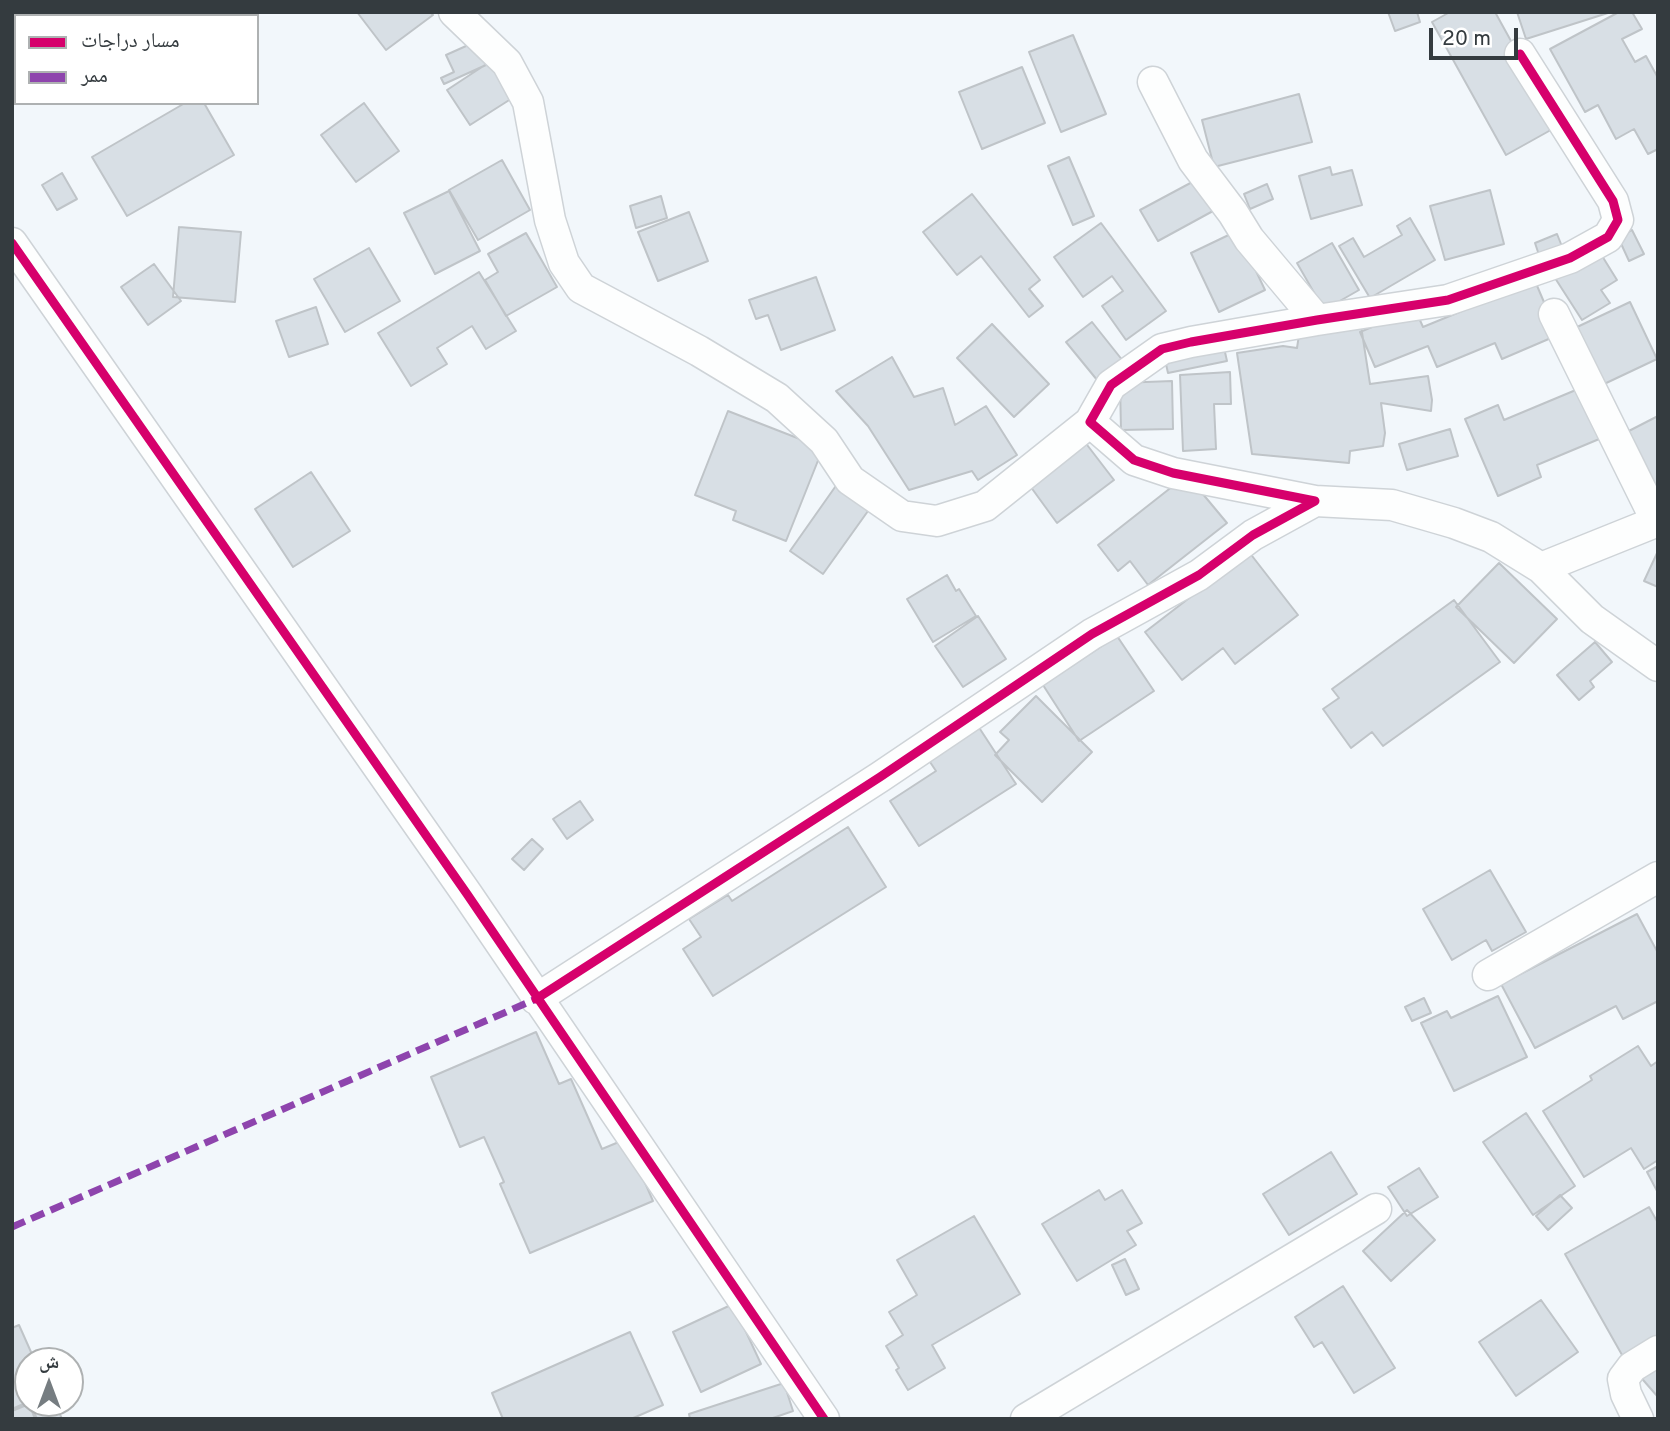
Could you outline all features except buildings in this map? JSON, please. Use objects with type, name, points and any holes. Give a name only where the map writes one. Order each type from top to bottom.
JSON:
[{"type":"street","points":[[454,12],[507,63],[528,102],[550,220],[564,263],[582,288],[699,351],[777,398],[824,441],[849,480],[902,516],[937,521],[985,506],[1090,422],[1111,385],[1162,349],[1317,320],[1448,300],[1570,258],[1608,237],[1618,220],[1613,201],[1520,54]]},
{"type":"street","points":[[1153,82],[1194,160],[1249,239],[1317,320]]},
{"type":"street","points":[[12,243],[467,894],[824,1419]]},
{"type":"street","points":[[1541,568],[1657,522],[1554,314]]},
{"type":"street","points":[[1090,422],[1134,460],[1173,473],[1315,501],[1392,505],[1491,537],[1541,568],[1592,619],[1658,666]]},
{"type":"street","points":[[537,999],[880,777],[1092,634],[1199,575],[1253,535],[1315,501]]},
{"type":"street","points":[[1488,975],[1658,877]]},
{"type":"street","points":[[1026,1419],[1376,1209]]},
{"type":"street","points":[[1638,1419],[1626,1394],[1623,1379],[1632,1367],[1658,1351]]},
{"type":"marked path","points":[[12,1227],[536,999]]},
{"type":"cycle path","points":[[536,999],[880,777],[1092,634],[1199,575],[1253,535],[1315,501],[1173,473],[1134,460],[1090,422],[1111,385],[1162,349],[1317,320],[1448,300],[1570,258],[1608,237],[1618,220],[1613,201],[1520,54]]},
{"type":"cycle path","points":[[12,243],[467,894],[824,1419]]}]
